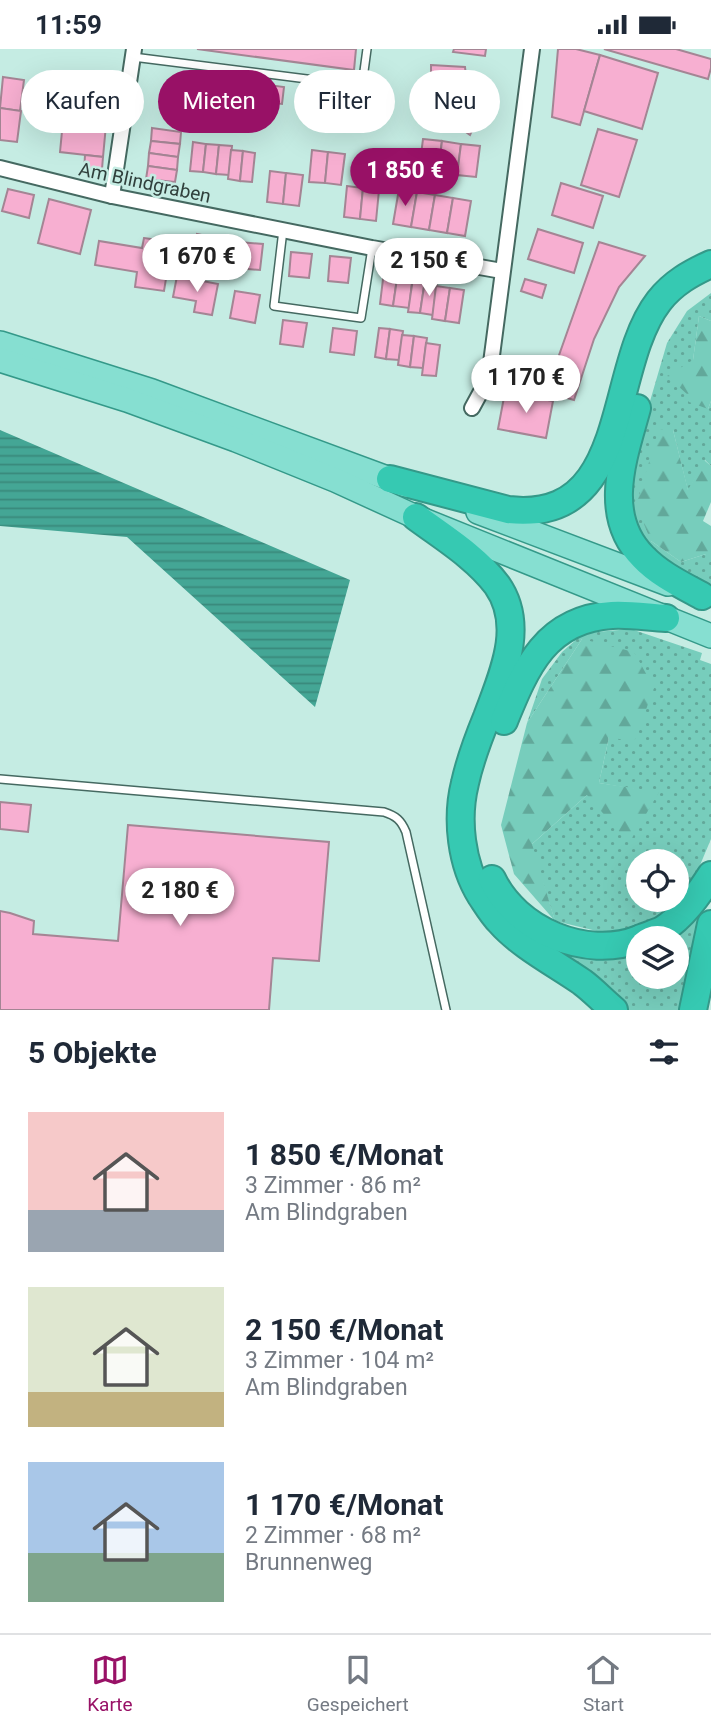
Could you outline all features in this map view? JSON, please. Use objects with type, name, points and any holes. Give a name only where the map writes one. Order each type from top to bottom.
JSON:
[{"type":"highway","points":[[390,479],[508,510],[543,510],[566,502],[588,483],[599,464],[638,341],[648,318],[673,285],[690,273],[711,264]]},
{"type":"highway","points":[[706,598],[642,557],[622,523],[618,492],[622,463],[660,335],[680,304],[701,287],[711,283]]},
{"type":"highway","points":[[416,517],[482,568],[498,586],[510,619],[508,658],[464,785],[460,821],[465,858],[480,894],[500,923],[525,944],[584,983],[614,1010]]},
{"type":"highway","points":[[626,943],[590,945],[562,940],[536,927],[515,911],[496,887],[481,857],[477,822],[482,789],[493,749],[517,689],[544,646],[574,623],[593,617],[613,615],[666,618]]},
{"type":"highway","points":[[667,926],[700,893],[711,875]]},
{"type":"highway","points":[[693,1010],[711,924]]},
{"type":"main road","points":[[0,343],[152,391],[706,598]]},
{"type":"main road","points":[[0,360],[127,400],[236,440],[416,517],[711,636]]},
{"type":"street","points":[[472,408],[484,386],[491,363],[532,49]]},
{"type":"street","points":[[112,196],[134,53]]},
{"type":"street","name":"Am Blindgraben","points":[[0,168],[112,196],[502,271]]},
{"type":"lane","points":[[134,53],[362,86],[367,49]]},
{"type":"lane","points":[[284,230],[274,306],[361,318],[372,248]]},
{"type":"lane","points":[[0,779],[395,815],[406,832],[446,1010]]},
{"type":"green space","points":[[711,293],[711,321],[699,316],[693,360],[708,409],[711,401],[711,466],[705,460],[688,491],[673,430],[651,541],[681,562],[711,554],[711,584],[664,562],[633,525],[629,473],[667,343],[687,311]]},
{"type":"green space","points":[[699,316],[711,321],[711,401],[708,409],[689,402],[688,395],[667,376],[693,360]]},
{"type":"green space","points":[[659,429],[673,430],[688,490],[704,460],[711,466],[711,502],[703,521],[711,526],[711,554],[681,562],[651,541],[636,505]]},
{"type":"green space","points":[[631,629],[702,653],[700,660],[711,664],[711,839],[689,885],[689,849],[626,849],[626,912],[667,912],[644,926],[626,926],[626,930],[601,932],[555,921],[531,845],[587,795],[658,793],[599,783],[609,737],[582,639],[527,723],[542,679],[562,652],[584,633]]},
{"type":"green space","points":[[582,639],[634,652],[654,688],[634,742],[609,737],[599,783],[659,792],[629,843],[587,795],[532,844],[555,921],[514,874],[501,825],[527,723]]},
{"type":"green space","points":[[699,916],[689,963],[689,926],[684,926]]},
{"type":"green space","points":[[626,950],[626,989],[683,989],[679,1010],[624,1010],[560,957],[563,952]]},
{"type":"shaded area","points":[[0,430],[350,580],[315,707],[127,537],[0,526]]},
{"type":"building","points":[[197,49],[356,49],[354,70]]},
{"type":"building","points":[[454,49],[486,49],[485,56],[453,52]]},
{"type":"building","points":[[558,49],[576,49],[600,55],[580,125],[552,117]]},
{"type":"building","points":[[604,49],[676,49],[711,59],[711,68],[708,79]]},
{"type":"building","points":[[600,55],[658,73],[642,129],[584,111]]},
{"type":"building","points":[[431,65],[465,67],[465,70],[431,70]]},
{"type":"building","points":[[3,77],[21,80],[20,111],[0,108]]},
{"type":"building","points":[[280,86],[284,87],[280,104]]},
{"type":"building","points":[[0,108],[21,111],[17,142],[0,140]]},
{"type":"building","points":[[152,128],[158,129],[158,133],[181,133],[180,144],[151,141]]},
{"type":"building","points":[[598,129],[637,140],[619,197],[581,185]]},
{"type":"building","points":[[62,133],[105,133],[103,157],[60,152]]},
{"type":"building","points":[[423,139],[442,141],[438,172],[419,170]]},
{"type":"building","points":[[151,141],[180,144],[178,157],[149,153]]},
{"type":"building","points":[[442,141],[461,144],[457,175],[438,172]]},
{"type":"building","points":[[193,142],[206,144],[203,172],[190,171]]},
{"type":"building","points":[[206,144],[219,145],[216,174],[203,172]]},
{"type":"building","points":[[461,144],[480,146],[476,177],[457,175]]},
{"type":"building","points":[[219,145],[232,146],[229,175],[216,174]]},
{"type":"building","points":[[231,150],[243,151],[240,181],[228,179]]},
{"type":"building","points":[[312,150],[328,152],[325,183],[309,182]]},
{"type":"building","points":[[243,151],[255,153],[252,182],[240,181]]},
{"type":"building","points":[[328,152],[345,154],[341,185],[325,183]]},
{"type":"building","points":[[149,153],[178,157],[177,170],[148,166]]},
{"type":"building","points":[[85,155],[103,157],[102,169],[97,173],[84,172]]},
{"type":"building","points":[[148,166],[177,170],[175,182],[146,179]]},
{"type":"building","points":[[270,171],[286,173],[283,204],[267,202]]},
{"type":"building","points":[[286,173],[303,175],[299,206],[283,204]]},
{"type":"building","points":[[561,183],[603,196],[593,228],[552,215]]},
{"type":"building","points":[[347,186],[363,188],[360,219],[344,217]]},
{"type":"building","points":[[363,188],[379,190],[376,221],[360,219]]},
{"type":"building","points":[[8,189],[34,195],[29,218],[2,211]]},
{"type":"building","points":[[399,189],[417,192],[411,227],[393,224]]},
{"type":"building","points":[[417,192],[435,195],[429,230],[411,227]]},
{"type":"building","points":[[435,195],[453,198],[447,233],[429,230]]},
{"type":"building","points":[[453,198],[471,201],[465,236],[447,233]]},
{"type":"building","points":[[49,199],[91,210],[80,254],[38,243]]},
{"type":"building","points":[[538,229],[583,243],[574,273],[528,259]]},
{"type":"building","points":[[197,234],[221,239],[217,259],[192,254]]},
{"type":"building","points":[[144,238],[172,242],[164,291],[135,287],[137,272],[95,265],[99,241],[142,248]]},
{"type":"building","points":[[239,242],[263,244],[260,270],[237,268]]},
{"type":"building","points":[[599,242],[645,256],[619,287],[594,339],[574,400],[546,392]]},
{"type":"building","points":[[291,252],[312,254],[309,278],[289,276]]},
{"type":"building","points":[[330,256],[351,258],[348,283],[328,281]]},
{"type":"building","points":[[384,271],[398,272],[393,306],[380,304]]},
{"type":"building","points":[[398,272],[413,274],[409,308],[393,306]]},
{"type":"building","points":[[177,276],[218,284],[212,315],[194,312],[196,301],[173,297]]},
{"type":"building","points":[[413,278],[425,280],[420,313],[408,312]]},
{"type":"building","points":[[525,279],[546,285],[542,298],[521,291]]},
{"type":"building","points":[[425,280],[437,281],[433,315],[420,313]]},
{"type":"building","points":[[436,286],[450,288],[445,321],[432,319]]},
{"type":"building","points":[[450,288],[464,290],[459,323],[445,321]]},
{"type":"building","points":[[235,291],[260,295],[255,323],[230,318]]},
{"type":"building","points":[[283,320],[307,323],[303,347],[280,344]]},
{"type":"building","points":[[333,328],[357,331],[354,355],[330,352]]},
{"type":"building","points":[[379,328],[390,329],[386,359],[375,357]]},
{"type":"building","points":[[390,329],[403,331],[399,360],[386,359]]},
{"type":"building","points":[[402,335],[414,336],[410,367],[398,365]]},
{"type":"building","points":[[414,336],[427,338],[423,368],[410,367]]},
{"type":"building","points":[[426,343],[440,345],[436,376],[422,375]]},
{"type":"building","points":[[505,392],[553,401],[546,438],[498,429]]},
{"type":"building","points":[[0,802],[31,805],[28,832],[0,829]]},
{"type":"building","points":[[128,825],[329,842],[319,961],[273,958],[269,1010],[0,1010],[0,911],[34,921],[33,934],[118,941]]}]
